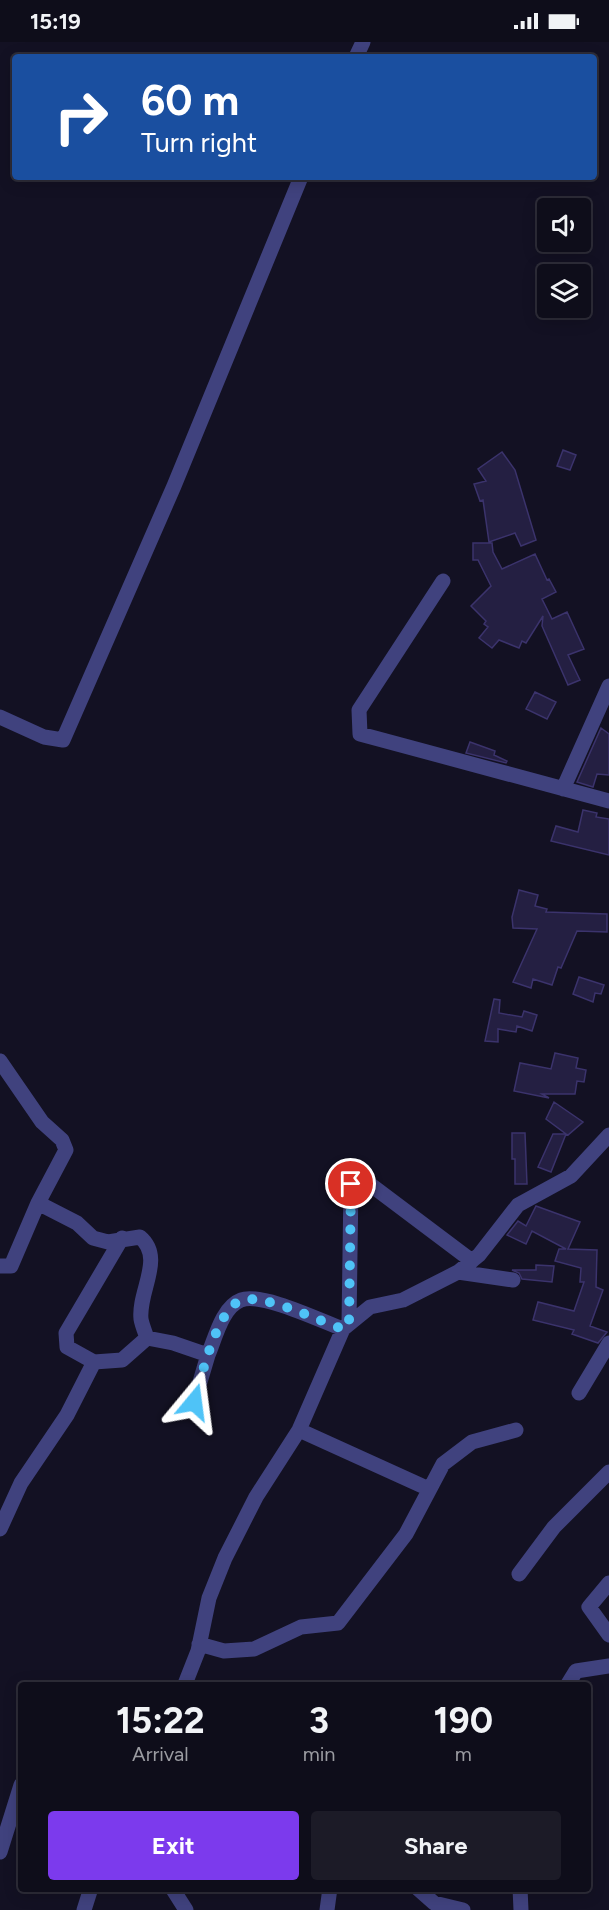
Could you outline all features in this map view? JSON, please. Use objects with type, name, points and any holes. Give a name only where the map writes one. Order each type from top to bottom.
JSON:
[{"type":"street","points":[[0,717],[44,737],[63,740],[174,486],[300,180]]},
{"type":"street","points":[[443,581],[359,710],[360,734],[609,801]]},
{"type":"street","points":[[563,789],[609,686]]},
{"type":"street","points":[[0,1061],[42,1122],[62,1140],[66,1150],[38,1203],[11,1266],[0,1266]]},
{"type":"street","points":[[346,1327],[370,1307],[402,1300],[458,1272],[472,1261],[518,1205],[571,1176],[609,1134]]},
{"type":"street","points":[[186,1682],[200,1644],[209,1598],[225,1558],[256,1497],[299,1430],[346,1327],[351,1184],[363,1179],[472,1261]]},
{"type":"street","points":[[38,1203],[77,1223],[93,1238],[108,1242],[140,1237],[150,1245],[153,1260],[143,1293],[141,1320],[147,1338]]},
{"type":"street","points":[[122,1238],[66,1333],[67,1347],[94,1362],[122,1360],[147,1338]]},
{"type":"street","points":[[458,1272],[513,1280]]},
{"type":"street","points":[[194,1402],[208,1355],[226,1314],[240,1300],[256,1299],[346,1327]]},
{"type":"street","points":[[147,1338],[173,1343],[208,1355]]},
{"type":"street","points":[[579,1393],[609,1343]]},
{"type":"street","points":[[0,1529],[21,1483],[66,1415],[94,1362]]},
{"type":"street","points":[[299,1430],[429,1489]]},
{"type":"street","points":[[200,1644],[224,1651],[254,1649],[300,1627],[338,1623],[406,1534],[443,1464],[472,1442],[516,1430]]},
{"type":"street","points":[[519,1574],[554,1527],[609,1472]]},
{"type":"street","points":[[609,1583],[589,1607],[609,1635]]},
{"type":"street","points":[[569,1682],[576,1671],[609,1665]]},
{"type":"street","points":[[0,1852],[12,1800]]},
{"type":"street","points":[[84,1910],[90,1892]]},
{"type":"street","points":[[175,1892],[186,1910]]},
{"type":"street","points":[[327,1910],[329,1892]]},
{"type":"street","points":[[422,1892],[434,1903],[463,1910]]},
{"type":"street","points":[[520,1892],[521,1910]]},
{"type":"path","points":[[352,1677],[352,1682]]},
{"type":"building","points":[[563,450],[576,455],[570,470],[557,466]]},
{"type":"building","points":[[502,452],[515,470],[536,540],[521,546],[515,533],[489,542],[483,500],[480,501],[474,484],[486,481],[478,469]]},
{"type":"building","points":[[473,543],[492,543],[493,552],[502,569],[535,554],[547,580],[549,579],[556,592],[542,599],[552,619],[567,612],[584,649],[568,655],[580,680],[568,685],[542,626],[543,616],[526,643],[522,641],[519,648],[499,640],[492,648],[479,638],[488,627],[484,624],[486,621],[471,606],[491,586],[478,560],[473,560]]},
{"type":"building","points":[[535,692],[556,702],[547,719],[526,709]]},
{"type":"building","points":[[601,728],[609,734],[609,775],[597,774],[593,787],[577,782]]},
{"type":"building","points":[[470,742],[495,751],[494,755],[507,761],[506,763],[466,753]]},
{"type":"building","points":[[583,810],[597,813],[596,817],[609,819],[609,855],[551,841],[556,826],[578,832]]},
{"type":"building","points":[[519,890],[538,895],[535,906],[547,909],[546,912],[607,914],[607,932],[577,931],[561,968],[558,967],[552,985],[533,979],[531,988],[513,982],[537,929],[513,928],[512,917]]},
{"type":"building","points":[[579,977],[604,985],[601,994],[595,993],[593,1002],[573,994]]},
{"type":"building","points":[[494,999],[500,1000],[499,1013],[522,1017],[524,1011],[537,1015],[532,1031],[517,1026],[516,1032],[498,1029],[498,1042],[485,1041]]},
{"type":"building","points":[[555,1053],[578,1058],[576,1068],[586,1070],[584,1082],[577,1081],[575,1094],[542,1094],[549,1098],[514,1091],[520,1063],[551,1069]]},
{"type":"building","points":[[554,1102],[583,1122],[568,1135],[546,1119]]},
{"type":"building","points":[[512,1133],[525,1133],[527,1184],[515,1184]]},
{"type":"building","points":[[553,1134],[566,1134],[551,1172],[538,1167]]},
{"type":"building","points":[[536,1206],[580,1222],[568,1249],[597,1250],[596,1287],[603,1290],[590,1326],[607,1332],[598,1343],[572,1334],[574,1330],[533,1320],[538,1302],[574,1311],[584,1282],[580,1282],[581,1268],[555,1261],[559,1249],[566,1249],[532,1231],[526,1244],[507,1235],[518,1221],[526,1226]]},
{"type":"building","points":[[536,1265],[554,1266],[552,1282],[522,1279],[519,1273],[512,1270],[536,1270]]},
{"type":"route","points":[[194,1402],[208,1355],[226,1314],[240,1300],[256,1299],[343,1329],[349,1324],[349,1191],[351,1184]]}]
